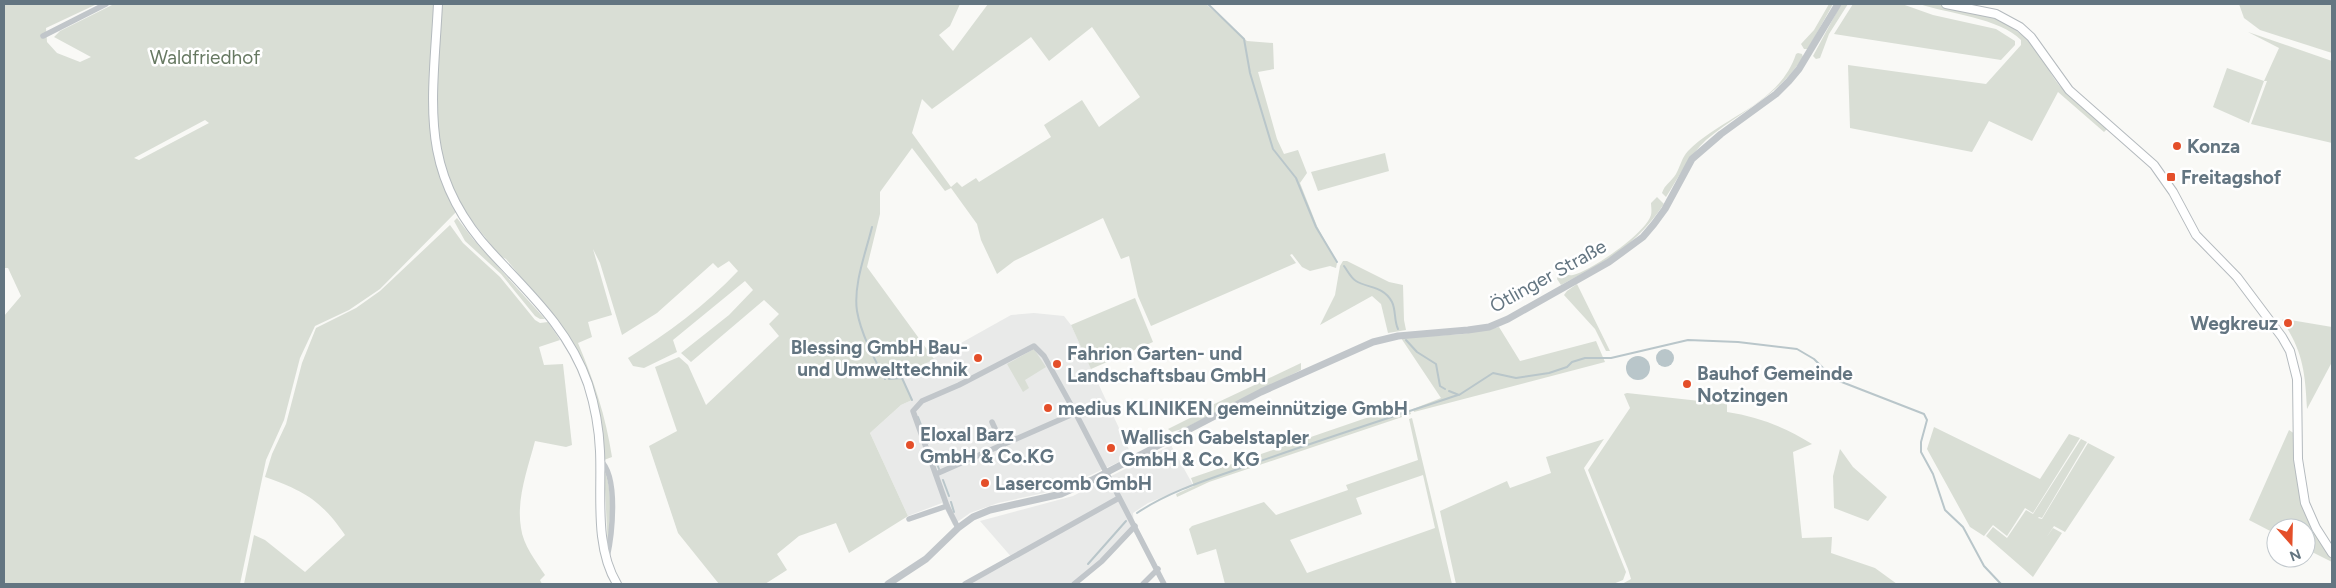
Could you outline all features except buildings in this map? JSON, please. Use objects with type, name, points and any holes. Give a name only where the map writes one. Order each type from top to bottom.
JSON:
[{"type":"main road","points":[[438,4],[432,83],[433,129],[438,158],[450,194],[472,230],[546,310],[564,334],[578,360],[589,387],[598,430],[602,534],[607,560],[617,584]]},
{"type":"main road","points":[[1946,4],[1996,14],[2020,27],[2040,49],[2069,90],[2154,165],[2162,175],[2196,235],[2237,277],[2290,351],[2297,379],[2300,484],[2310,517],[2332,553]]},
{"type":"street","points":[[43,36],[106,4]]},
{"type":"street","name":"Ötlinger Straße","points":[[888,584],[926,559],[958,528],[973,517],[990,510],[1053,497],[1106,474],[1218,413],[1373,342],[1398,336],[1489,327],[1526,310],[1621,254],[1643,237],[1659,217],[1692,159],[1720,134],[1776,94],[1789,82],[1799,69],[1838,4]]},
{"type":"street","points":[[958,528],[947,506],[913,411],[922,401],[959,385],[1034,346],[1044,356],[1076,414],[1106,474],[1158,569],[1164,584]]},
{"type":"street","points":[[936,474],[1098,404]]},
{"type":"street","points":[[992,422],[1003,446]]},
{"type":"street","points":[[966,584],[1119,498]]},
{"type":"street","points":[[909,519],[947,506]]},
{"type":"street","points":[[1074,584],[1102,561],[1135,526]]},
{"type":"street","points":[[1143,584],[1158,569]]},
{"type":"shaded area","points":[[1034,313],[1064,316],[1071,325],[1132,456],[1058,490],[998,503],[970,513],[953,525],[942,503],[908,516],[870,433],[901,405],[912,400],[902,376],[1011,315]]},
{"type":"shaded area","points":[[1665,349],[1671,352],[1674,358],[1671,364],[1665,367],[1659,364],[1656,358],[1659,352]]},
{"type":"shaded area","points":[[1638,356],[1643,357],[1649,363],[1649,373],[1643,379],[1638,380],[1633,379],[1627,373],[1626,368],[1627,363],[1633,357]]},
{"type":"shaded area","points":[[1171,445],[1193,485],[1148,503],[1133,513],[1134,526],[1102,560],[1073,584],[970,584],[1014,560],[980,521],[1073,496]]},
{"type":"green space","name":"Waldfriedhof","points":[[4,4],[97,4],[46,28],[47,42],[57,53],[80,62],[91,57],[54,37],[60,31],[114,4],[960,4],[950,26],[939,35],[953,51],[988,4],[1206,4],[1247,41],[1273,43],[1274,69],[1258,72],[1277,139],[1284,154],[1298,150],[1307,173],[1300,183],[1317,226],[1337,263],[1336,268],[1330,266],[1310,271],[1302,267],[1292,254],[1290,255],[1296,263],[1151,326],[1138,296],[1129,256],[1121,259],[1103,218],[1014,261],[997,274],[981,240],[977,224],[951,188],[945,191],[912,148],[880,192],[880,214],[867,267],[934,359],[902,376],[912,400],[901,405],[870,433],[908,516],[849,553],[836,523],[799,536],[777,554],[787,570],[765,584],[719,584],[678,533],[649,446],[677,431],[655,367],[679,357],[688,365],[706,405],[779,336],[769,324],[779,314],[764,300],[691,362],[681,353],[729,315],[753,290],[745,281],[673,340],[677,352],[644,368],[633,366],[628,358],[686,318],[713,296],[738,271],[729,261],[718,268],[713,263],[657,313],[622,335],[600,263],[593,249],[612,315],[588,322],[592,337],[578,343],[603,413],[612,457],[604,460],[584,366],[565,330],[506,259],[500,256],[461,207],[380,289],[349,310],[315,326],[300,358],[284,420],[266,460],[240,584],[4,584],[4,316],[21,296],[8,268],[4,268]],"holes":[[[1092,27],[1140,97],[1099,127],[1082,100],[1044,125],[1051,137],[979,182],[976,178],[962,187],[957,182],[951,187],[912,133],[922,99],[932,109],[1031,37],[1049,61]],[[205,120],[209,123],[139,160],[134,158]]]},
{"type":"green space","points":[[1829,4],[1833,4],[1808,49],[1804,49],[1801,44],[1814,30]]},
{"type":"green space","points":[[1841,4],[1848,4],[1829,34],[1820,58],[1816,59],[1813,56]]},
{"type":"green space","points":[[1853,4],[1902,4],[1933,15],[1996,29],[2015,41],[2015,45],[2001,60],[1834,34]]},
{"type":"green space","points":[[1919,4],[1966,9],[1997,19],[2011,27],[2034,47],[2059,85],[2107,129],[2104,132],[2058,92],[2032,141],[1989,121],[1972,152],[1850,128],[1848,65],[1986,84],[2021,45],[2021,40],[2000,26]]},
{"type":"green space","points":[[2239,4],[2332,4],[2332,53],[2260,30],[2244,18]]},
{"type":"green space","points":[[2248,32],[2332,61],[2332,143],[2251,124],[2267,81],[2264,81],[2279,48]]},
{"type":"green space","points":[[1796,54],[1802,54],[1803,57],[1793,71],[1782,82],[1764,98],[1777,86],[1788,71]]},
{"type":"green space","points":[[2227,68],[2264,81],[2249,123],[2213,107]]},
{"type":"green space","points":[[1764,98],[1758,103],[1706,140],[1689,160],[1666,197],[1662,193],[1663,190],[1676,174],[1686,153],[1717,128]]},
{"type":"green space","points":[[1385,153],[1389,171],[1318,191],[1311,172]]},
{"type":"green space","points":[[1657,197],[1664,204],[1653,219],[1630,243],[1606,260],[1561,285],[1557,279],[1558,275],[1573,275],[1581,272],[1604,259],[1629,241],[1647,223],[1651,215],[1651,203]]},
{"type":"green space","points":[[457,218],[473,239],[545,319],[535,316],[501,274],[465,241],[454,221]]},
{"type":"green space","points":[[450,225],[463,243],[500,277],[535,320],[540,323],[548,322],[560,340],[539,347],[544,365],[563,364],[572,445],[566,447],[535,441],[520,506],[522,534],[530,553],[545,575],[540,580],[542,584],[244,584],[254,535],[265,540],[305,572],[345,535],[328,513],[311,498],[291,487],[265,477],[272,454],[286,424],[302,363],[316,328],[356,308],[380,291]]},
{"type":"green space","points":[[1343,261],[1347,261],[1389,282],[1403,285],[1406,330],[1388,333],[1381,304],[1372,296],[1320,325],[1335,295],[1340,266]]},
{"type":"green space","points":[[1577,284],[1610,351],[1606,351],[1595,329],[1564,295]]},
{"type":"green space","points":[[1135,298],[1153,342],[1091,369],[1071,325]]},
{"type":"green space","points":[[2282,320],[2332,327],[2332,362],[2307,409],[2302,362],[2289,331]]},
{"type":"green space","points":[[1499,327],[1520,361],[1596,341],[1605,362],[1414,412],[1413,409],[1441,398],[1401,338],[1463,334]]},
{"type":"green space","points":[[1034,349],[1046,367],[1025,380],[1029,388],[1023,392],[1007,364]]},
{"type":"green space","points":[[1301,363],[1301,370],[1185,428],[1172,432],[1168,429],[1194,416],[1193,414]]},
{"type":"green space","points":[[1624,394],[1727,404],[1727,412],[1771,424],[1812,444],[1793,452],[1802,538],[1832,537],[1831,553],[1875,568],[1897,584],[1622,584],[1631,579],[1588,470],[1630,408]]},
{"type":"green space","points":[[1407,404],[1411,414],[1209,482],[1177,497],[1176,494],[1194,486],[1191,478]]},
{"type":"green space","points":[[1412,418],[1452,584],[1225,584],[1216,549],[1197,555],[1189,529],[1192,526],[1264,502],[1276,515],[1348,490],[1346,485],[1418,460],[1409,419]],"holes":[[[1423,475],[1435,528],[1307,573],[1290,540],[1362,514],[1356,498]]]},
{"type":"green space","points":[[1934,427],[2040,479],[2069,434],[2080,438],[2033,513],[2025,508],[2007,536],[1993,525],[1984,536],[1970,527],[1927,449]]},
{"type":"green space","points":[[2289,430],[2295,434],[2299,485],[2309,518],[2266,518],[2266,529],[2249,520]]},
{"type":"green space","points":[[1604,439],[1584,468],[1626,572],[1623,580],[1613,584],[1456,584],[1440,511],[1507,481],[1510,488],[1551,473],[1546,457]]},
{"type":"green space","points":[[2081,439],[2087,442],[2042,518],[2038,518],[2042,519],[2088,443],[2115,457],[2065,532],[2054,526],[2046,538],[2053,528],[2062,533],[2033,577],[1986,536],[1993,527],[2007,538],[2026,510],[2033,514]]},
{"type":"green space","points":[[1840,449],[1853,467],[1887,497],[1868,521],[1834,508],[1833,476]]},
{"type":"green space","points":[[604,469],[610,498],[608,549]]},
{"type":"green space","points":[[2316,533],[2332,558],[2332,562],[2316,554]]},
{"type":"waterway","points":[[1208,4],[1244,39],[1250,73],[1273,149],[1296,178],[1316,227],[1337,262]]},
{"type":"waterway","points":[[872,227],[858,280],[856,301],[859,320],[865,337],[885,379]]},
{"type":"waterway","points":[[1344,266],[1356,281],[1380,290],[1389,297],[1393,305],[1398,329]]},
{"type":"waterway","points":[[1406,340],[1417,352],[1436,364],[1440,386],[1445,389]]},
{"type":"waterway","points":[[1449,391],[1459,395],[1493,373],[1516,378],[1549,373],[1585,358],[1611,358],[1688,340],[1738,342],[1797,349],[1814,359],[1834,379],[1924,414],[1927,420],[1921,442],[1921,452],[1933,474],[1945,510],[1963,527],[1984,566],[2001,584]]},
{"type":"waterway","points":[[889,379],[902,378],[912,400]]},
{"type":"waterway","points":[[1137,513],[1178,491],[1207,480],[1458,395]]},
{"type":"waterway","points":[[918,417],[928,443]]},
{"type":"waterway","points":[[931,449],[939,469]]},
{"type":"waterway","points":[[943,480],[949,496]]},
{"type":"waterway","points":[[951,502],[954,512]]},
{"type":"waterway","points":[[1088,564],[1126,521]]},
{"type":"place","name":"Konza","points":[[2177,146]]},
{"type":"place","name":"Freitagshof","points":[[2171,177]]},
{"type":"place","name":"Wegkreuz","points":[[2288,323]]},
{"type":"place","name":"Blessing GmbH Bau- und Umwelttechnik","points":[[978,358]]},
{"type":"place","name":"Fahrion Garten- und Landschaftsbau GmbH","points":[[1057,364]]},
{"type":"place","name":"Bauhof Gemeinde Notzingen","points":[[1687,384]]},
{"type":"place","name":"medius KLINIKEN gemeinnützige GmbH","points":[[1048,408]]},
{"type":"place","name":"Eloxal Barz GmbH & Co.KG","points":[[910,445]]},
{"type":"place","name":"Wallisch Gabelstapler GmbH & Co. KG","points":[[1111,448]]},
{"type":"place","name":"Lasercomb GmbH","points":[[985,483]]}]
